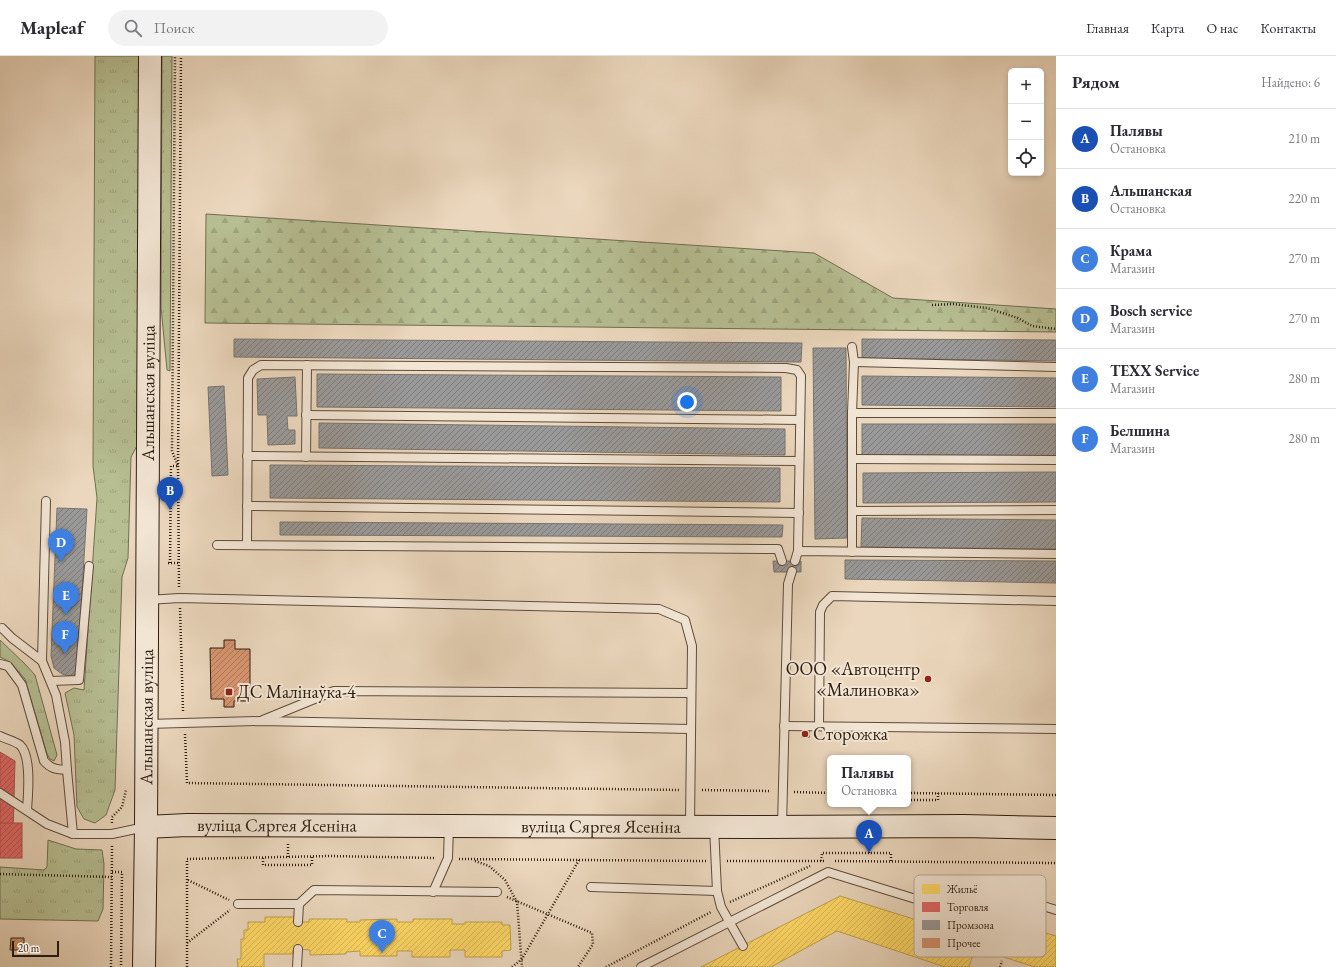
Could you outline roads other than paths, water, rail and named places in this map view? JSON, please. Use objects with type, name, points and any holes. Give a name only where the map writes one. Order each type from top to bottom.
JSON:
[{"type":"main road","name":"Альшанская вуліца","points":[[144,967],[148,600],[150,56]]},
{"type":"main road","name":"вуліца Сяргея Ясеніна","points":[[146,827],[186,825],[449,825],[714,827],[964,826],[1056,828]]},
{"type":"lane","points":[[852,347],[854,362],[852,413],[852,552]]},
{"type":"lane","points":[[854,362],[1056,367]]},
{"type":"lane","points":[[247,545],[248,378],[253,370],[261,365],[786,368],[797,370],[801,376],[798,551],[795,561]]},
{"type":"lane","points":[[306,457],[307,365]]},
{"type":"lane","points":[[852,413],[1056,413]]},
{"type":"lane","points":[[306,415],[800,420]]},
{"type":"lane","points":[[247,456],[799,461]]},
{"type":"lane","points":[[852,459],[1056,460]]},
{"type":"lane","points":[[46,501],[42,661],[56,695],[66,742],[73,834]]},
{"type":"lane","points":[[247,506],[798,513]]},
{"type":"lane","points":[[852,511],[1056,510]]},
{"type":"lane","points":[[217,545],[778,549],[782,561]]},
{"type":"lane","points":[[798,551],[1056,554]]},
{"type":"lane","points":[[51,681],[79,680],[89,566]]},
{"type":"lane","points":[[782,826],[788,571]]},
{"type":"lane","points":[[820,726],[820,612],[823,605],[832,596],[1056,601]]},
{"type":"lane","points":[[148,600],[179,598],[659,609],[685,620],[692,646],[690,826]]},
{"type":"lane","points":[[2,628],[12,638],[42,661]]},
{"type":"lane","points":[[0,664],[8,666],[22,685],[44,761],[54,769],[67,770]]},
{"type":"lane","points":[[260,721],[334,691],[691,693]]},
{"type":"lane","points":[[146,724],[260,721],[691,729]]},
{"type":"lane","points":[[784,726],[1056,730]]},
{"type":"lane","points":[[0,736],[21,746],[26,754],[28,784],[27,810]]},
{"type":"lane","points":[[0,793],[47,824],[73,834],[112,834],[146,827]]},
{"type":"lane","points":[[433,892],[448,858],[449,825]]},
{"type":"lane","points":[[714,827],[717,891],[721,907],[743,946]]},
{"type":"lane","points":[[641,967],[828,872],[914,898]]},
{"type":"lane","points":[[591,887],[717,891]]},
{"type":"lane","points":[[238,904],[299,904],[314,890],[497,892]]},
{"type":"lane","points":[[298,922],[299,904]]},
{"type":"lane","points":[[1046,907],[1056,910]]},
{"type":"lane","points":[[298,949],[298,967]]},
{"type":"place","name":"Альшанская","points":[[170,510]]},
{"type":"place","name":"Bosch service","points":[[61,562]]},
{"type":"place","name":"TEXX Service","points":[[66,615]]},
{"type":"place","name":"Белшина","points":[[65,654]]},
{"type":"place","name":"ООО «Автоцентр «Малиновка»","points":[[928,679]]},
{"type":"place","name":"ДС Малінаўка-4","points":[[229,692]]},
{"type":"place","name":"Сторожка","points":[[805,734]]},
{"type":"place","name":"Палявы","points":[[869,853]]},
{"type":"place","name":"Крама","points":[[382,953]]}]
